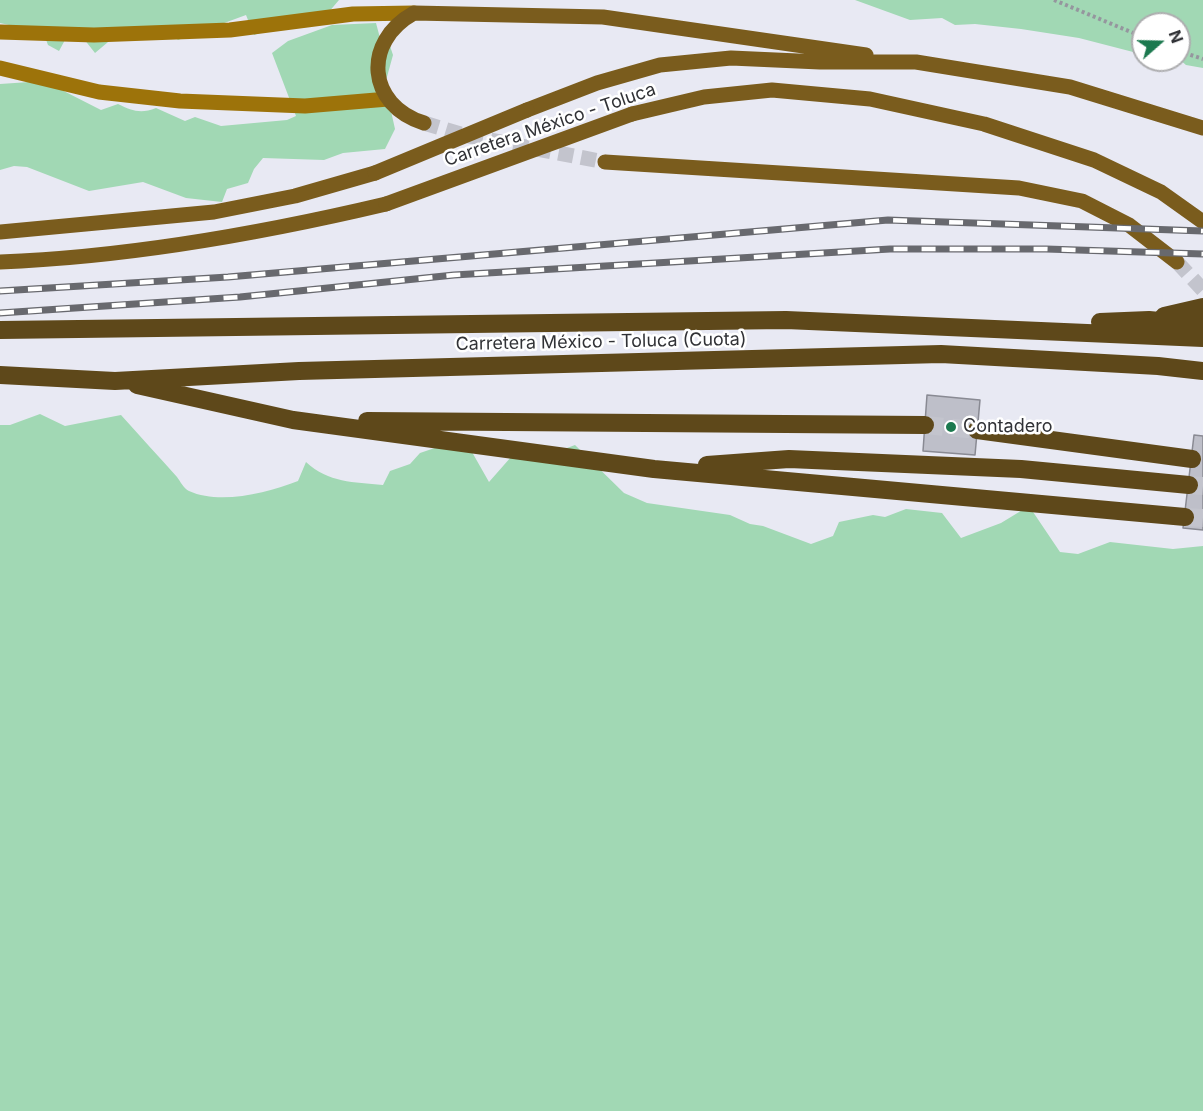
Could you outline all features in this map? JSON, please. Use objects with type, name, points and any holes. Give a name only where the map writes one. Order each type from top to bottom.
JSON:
[{"type":"highway","points":[[1149,320],[1203,307]]},
{"type":"highway","name":"Carretera México - Toluca (Cuota)","points":[[0,330],[786,320],[996,327],[1203,338]]},
{"type":"highway","points":[[996,327],[1149,320],[1203,325]]},
{"type":"highway","name":"Carretera México - Toluca (Cuota)","points":[[0,375],[115,381],[299,370],[941,354],[1158,366],[1203,371]]},
{"type":"highway","points":[[115,381],[293,420],[654,469],[1185,517]]},
{"type":"highway","points":[[293,420],[925,425]]},
{"type":"highway","points":[[977,430],[1192,459]]},
{"type":"highway","points":[[654,469],[789,459],[1021,469],[1189,485]]},
{"type":"main road","points":[[424,123],[410,119],[388,99],[381,86],[378,56],[391,30],[414,13],[603,17],[916,62]]},
{"type":"main road","name":"Carretera México - Toluca","points":[[0,232],[213,212],[295,196],[375,173],[597,83],[660,65],[731,58],[820,62],[916,62],[1070,87],[1203,128]]},
{"type":"main road","name":"Carretera México - Toluca","points":[[0,262],[211,241],[298,225],[386,204],[632,114],[704,97],[772,90],[870,99],[984,124],[1094,160],[1161,192],[1203,222]]},
{"type":"main road","points":[[605,162],[1019,188],[1082,201],[1129,225],[1177,262]]},
{"type":"street","points":[[0,32],[94,35],[230,30],[353,14],[414,13]]},
{"type":"street","points":[[0,68],[99,92],[180,101],[305,106],[388,99]]},
{"type":"path","points":[[1054,0],[1131,32]]},
{"type":"green space","points":[[0,0],[339,0],[322,20],[286,24],[254,35],[246,15],[178,40],[166,28],[114,37],[95,53],[80,34],[65,40],[59,51],[48,45],[41,26],[18,27],[0,23]]},
{"type":"green space","points":[[855,0],[1203,0],[1203,68],[1191,66],[1191,12],[1131,12],[1131,51],[1079,38],[1021,29],[975,24],[955,25],[942,18],[910,20]]},
{"type":"green space","points":[[376,23],[380,38],[390,46],[393,55],[385,84],[395,129],[385,149],[343,153],[324,160],[263,158],[254,169],[248,183],[227,189],[222,202],[186,198],[143,182],[89,191],[27,167],[14,166],[0,170],[0,84],[44,81],[101,110],[118,104],[137,111],[156,108],[185,121],[195,117],[221,126],[287,120],[296,116],[272,53],[288,41],[332,25]]},
{"type":"green space","points":[[40,414],[65,426],[121,415],[185,489],[215,497],[244,496],[298,481],[306,462],[333,478],[383,485],[390,471],[410,464],[420,453],[464,438],[489,482],[511,457],[535,460],[575,445],[624,493],[647,503],[730,515],[811,544],[833,536],[839,522],[873,515],[885,517],[906,509],[942,513],[961,538],[1001,523],[1029,506],[1060,552],[1078,554],[1110,542],[1173,549],[1203,546],[1203,1111],[0,1111],[0,425],[10,425]]},
{"type":"building","name":"Contadero","points":[[927,395],[980,400],[975,455],[923,451]]},
{"type":"building","points":[[1194,435],[1203,436],[1203,530],[1183,528]]},
{"type":"tunnel","points":[[424,123],[464,135],[605,162]]},
{"type":"tunnel","points":[[1177,262],[1203,290]]},
{"type":"tunnel","points":[[925,425],[977,430]]},
{"type":"tunnel","points":[[1189,485],[1203,486]]},
{"type":"tunnel","points":[[1185,517],[1203,518]]},
{"type":"railway","points":[[0,291],[228,277],[888,220],[1203,231]]},
{"type":"railway","points":[[0,313],[240,297],[454,275],[890,249],[1046,249],[1203,254]]},
{"type":"place","name":"Contadero","points":[[951,427]]}]
